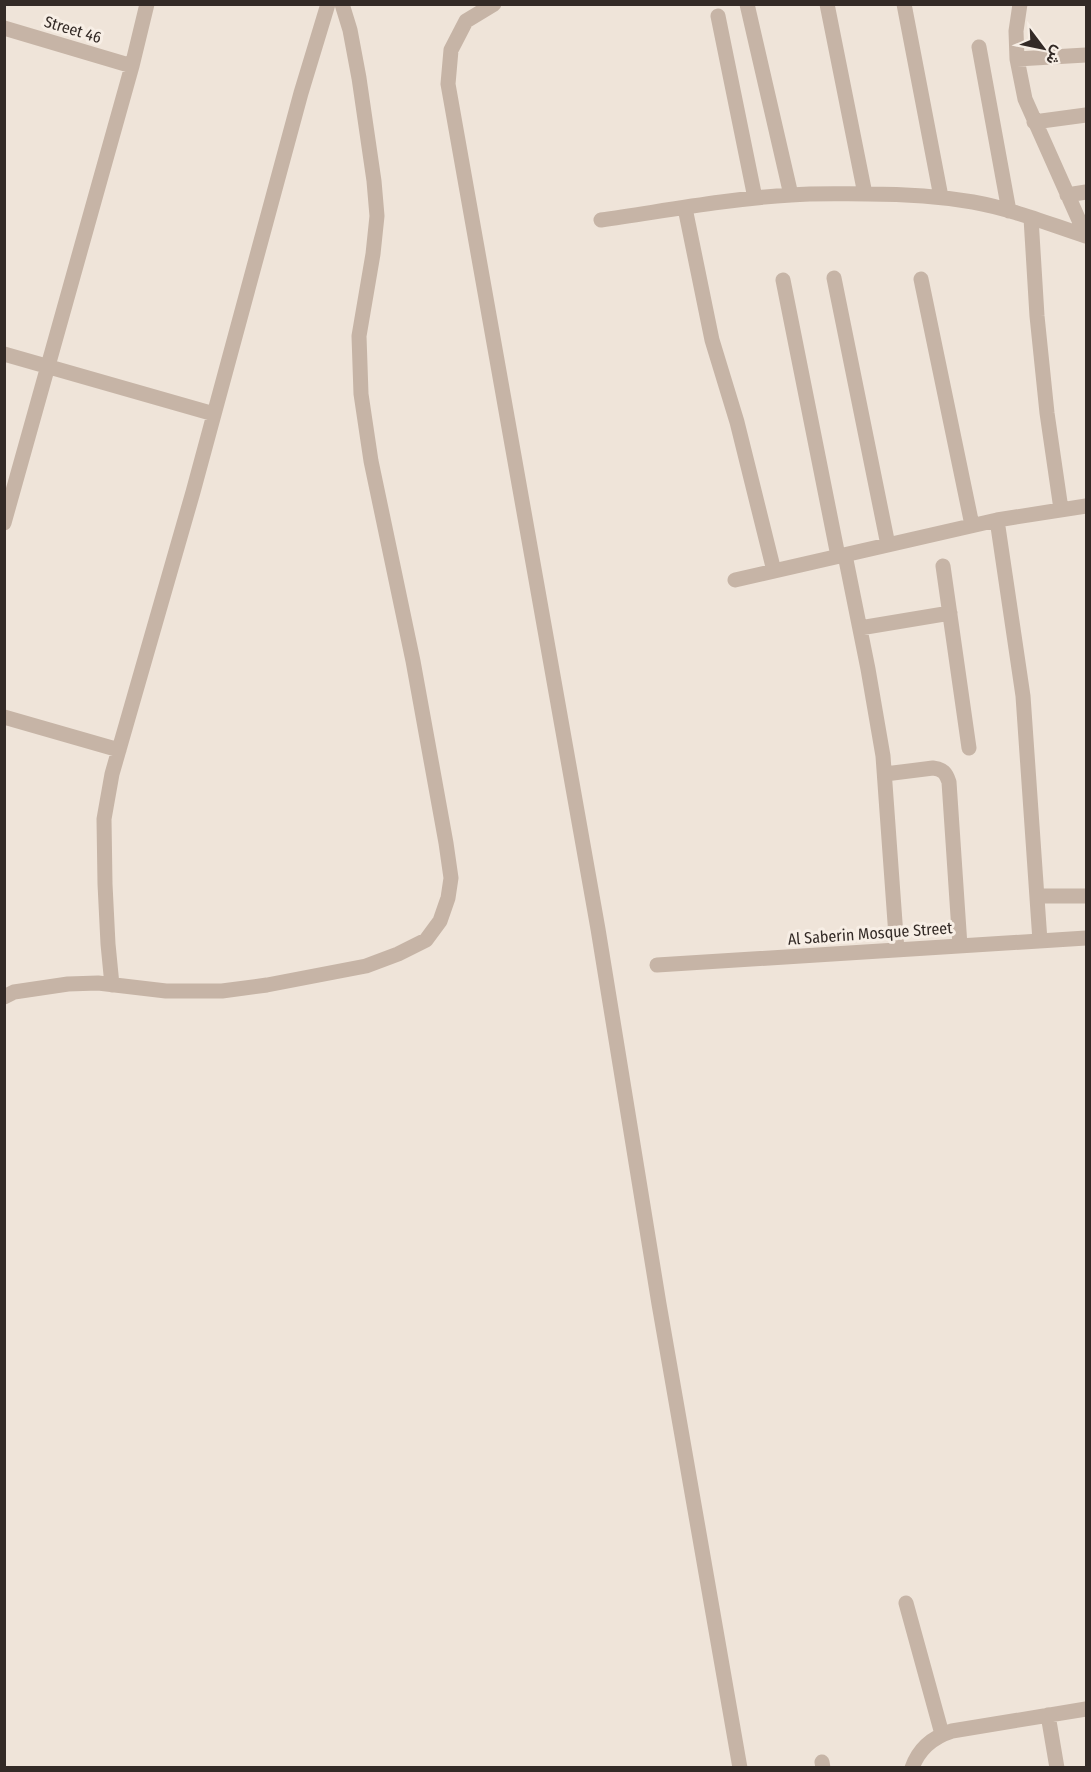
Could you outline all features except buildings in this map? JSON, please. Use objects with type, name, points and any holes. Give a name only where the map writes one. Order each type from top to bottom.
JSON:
[{"type":"street","points":[[4,523],[132,66],[147,4]]},
{"type":"street","points":[[112,985],[105,884],[104,819],[112,774],[328,4]]},
{"type":"street","points":[[4,997],[14,992],[68,984],[98,983],[166,991],[222,991],[366,966],[426,940],[440,921],[448,898],[451,878],[446,843],[413,661],[371,461],[360,394],[359,336],[373,254],[376,216],[374,181],[359,78],[350,30],[342,4]]},
{"type":"street","points":[[494,4],[466,21],[451,50],[448,84],[598,929],[661,1316],[740,1767]]},
{"type":"street","points":[[747,4],[791,195]]},
{"type":"street","points":[[826,4],[865,194]]},
{"type":"street","points":[[904,4],[941,197]]},
{"type":"street","points":[[1020,4],[1017,59],[1025,99],[1086,236]]},
{"type":"street","points":[[718,16],[755,198]]},
{"type":"street","name":"Street 46","points":[[4,27],[132,66]]},
{"type":"street","points":[[979,47],[1009,211]]},
{"type":"street","points":[[1017,59],[1086,55]]},
{"type":"street","points":[[1034,122],[1086,115]]},
{"type":"street","points":[[1067,195],[1086,192]]},
{"type":"street","points":[[601,220],[755,198],[829,193],[865,194],[941,197],[975,202],[1086,236]]},
{"type":"street","points":[[685,208],[711,340],[739,431],[774,571]]},
{"type":"street","points":[[1031,218],[1037,316],[1047,413],[1061,509]]},
{"type":"street","points":[[834,278],[888,544]]},
{"type":"street","points":[[921,279],[972,525]]},
{"type":"street","points":[[783,280],[875,705],[885,774],[897,950]]},
{"type":"street","points":[[4,354],[214,414]]},
{"type":"street","points":[[735,580],[972,525],[1086,506]]},
{"type":"street","points":[[997,520],[1023,696],[1041,941]]},
{"type":"street","points":[[943,566],[969,748]]},
{"type":"street","points":[[860,628],[950,613]]},
{"type":"street","points":[[4,717],[119,750]]},
{"type":"street","points":[[885,774],[933,768],[946,773],[949,782],[960,946]]},
{"type":"street","points":[[1038,896],[1086,896]]},
{"type":"street","name":"Al Saberin Mosque Street","points":[[657,965],[1086,938]]},
{"type":"street","points":[[906,1603],[942,1734]]},
{"type":"street","points":[[912,1767],[915,1758],[925,1745],[942,1734],[1086,1709]]},
{"type":"street","points":[[1048,1715],[1057,1767]]}]
